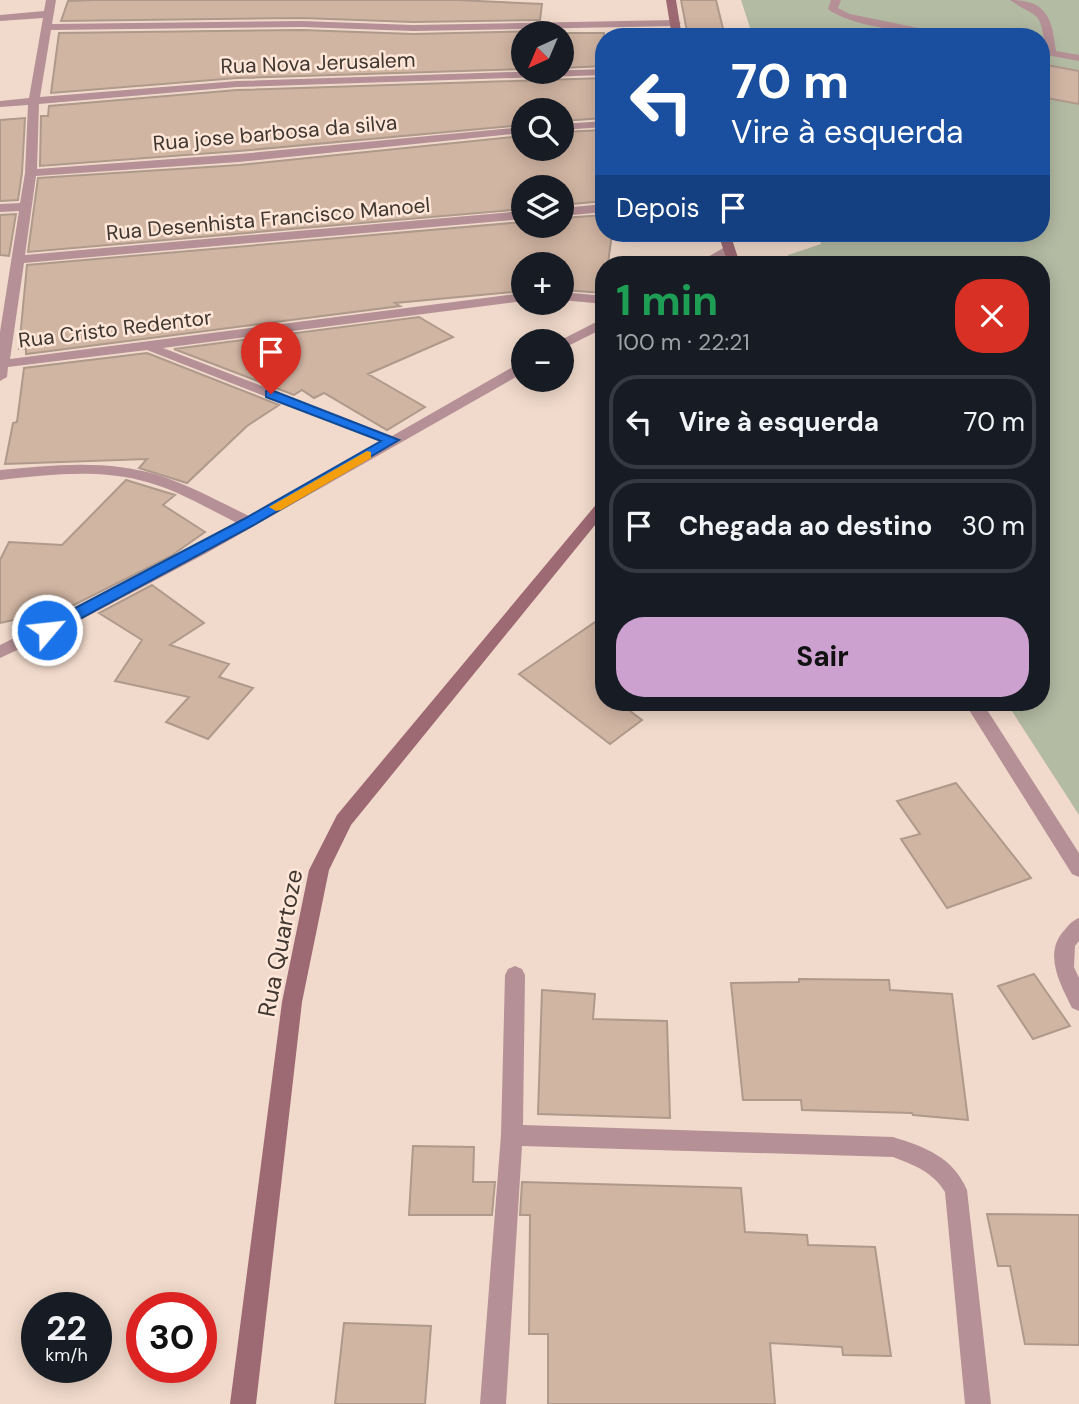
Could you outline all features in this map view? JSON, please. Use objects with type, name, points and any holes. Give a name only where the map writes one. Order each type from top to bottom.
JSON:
[{"type":"street","points":[[1,371],[4,327],[31,173],[34,102],[51,0]]},
{"type":"street","points":[[671,0],[676,28]]},
{"type":"street","points":[[836,0],[833,9],[847,17],[908,28]]},
{"type":"street","points":[[1015,0],[1039,9],[1046,17],[1046,28]]},
{"type":"street","points":[[0,18],[50,14]]},
{"type":"street","points":[[47,27],[302,24],[413,28],[676,23]]},
{"type":"street","points":[[1050,53],[1079,58]]},
{"type":"street","name":"Rua Nova Jerusalem","points":[[0,104],[237,84],[595,72]]},
{"type":"street","points":[[574,126],[595,125]]},
{"type":"street","name":"Rua jose barbosa da silva","points":[[31,173],[239,158],[511,131]]},
{"type":"street","points":[[0,208],[24,206]]},
{"type":"street","points":[[574,211],[595,209]]},
{"type":"street","name":"Rua Desenhista Francisco Manoel","points":[[16,260],[511,216]]},
{"type":"street","points":[[728,242],[732,256]]},
{"type":"street","points":[[716,256],[730,248]]},
{"type":"street","points":[[574,297],[595,299]]},
{"type":"street","name":"Rua Cristo Redentor","points":[[1,371],[441,306],[511,298]]},
{"type":"street","points":[[574,338],[595,327]]},
{"type":"street","points":[[150,348],[392,440]]},
{"type":"street","points":[[0,652],[47,630],[249,522],[511,374]]},
{"type":"street","points":[[0,475],[59,470],[141,475],[249,522]]},
{"type":"street","name":"Rua Quartoze","points":[[243,1404],[292,1002],[319,870],[344,820],[595,515]]},
{"type":"street","points":[[979,711],[1079,869]]},
{"type":"street","points":[[1078,1001],[1064,967],[1065,944],[1079,926]]},
{"type":"street","points":[[493,1404],[512,1135],[515,975]]},
{"type":"street","points":[[512,1135],[893,1147],[928,1159],[948,1173],[956,1190],[978,1404]]},
{"type":"green space","points":[[741,0],[1079,0],[1079,815],[1012,711],[1050,711],[1050,256],[788,256],[820,242],[1050,242],[1050,28],[750,28]]},
{"type":"building","points":[[457,0],[542,4],[540,20],[413,22],[302,18],[61,21],[68,1]]},
{"type":"building","points":[[681,0],[716,0],[723,28],[686,28]]},
{"type":"building","points":[[302,30],[413,34],[511,32],[511,69],[237,78],[51,93],[59,33]]},
{"type":"building","points":[[574,33],[595,33],[595,66],[574,67]]},
{"type":"building","points":[[1050,66],[1079,71],[1079,104],[1050,99]]},
{"type":"building","points":[[595,78],[595,119],[574,120],[574,98],[511,98],[511,126],[40,166],[41,116],[48,116],[49,106],[237,90],[511,81],[511,84],[574,84],[574,79]]},
{"type":"building","points":[[25,118],[18,200],[0,201],[0,120]]},
{"type":"building","points":[[595,130],[595,202],[574,204],[574,175],[511,175],[511,210],[28,252],[38,178],[239,165],[511,137],[511,161],[574,161],[574,131]]},
{"type":"building","points":[[16,214],[9,256],[0,255],[0,215]]},
{"type":"building","points":[[595,216],[595,242],[611,242],[609,256],[595,256],[595,292],[574,291],[574,252],[511,252],[511,292],[395,303],[400,306],[26,354],[26,349],[19,349],[27,265],[511,223],[511,238],[574,238],[574,217]]},
{"type":"building","points":[[419,317],[453,337],[368,374],[425,407],[387,430],[324,393],[314,398],[302,390],[294,395],[174,349]]},
{"type":"building","points":[[147,353],[279,405],[247,426],[187,483],[139,468],[147,459],[5,464],[13,423],[17,422],[24,368]]},
{"type":"building","points":[[126,480],[175,495],[163,505],[205,532],[171,556],[68,608],[0,623],[0,560],[9,542],[62,545]]},
{"type":"building","points":[[152,585],[204,623],[170,645],[229,664],[219,677],[253,688],[208,739],[166,722],[189,697],[115,681],[142,640],[99,613]]},
{"type":"building","points":[[595,622],[595,711],[630,711],[642,720],[610,744],[519,674]]},
{"type":"building","points":[[956,783],[1031,878],[947,908],[901,839],[920,834],[897,801]]},
{"type":"building","points":[[1034,974],[1070,1026],[1033,1039],[998,986]]},
{"type":"building","points":[[799,979],[889,980],[890,990],[952,994],[968,1120],[912,1113],[802,1110],[801,1100],[743,1100],[731,983],[799,982]]},
{"type":"building","points":[[542,990],[595,994],[593,1019],[667,1021],[670,1118],[538,1114]]},
{"type":"building","points":[[413,1146],[474,1147],[473,1182],[495,1182],[492,1215],[409,1215]]},
{"type":"building","points":[[522,1182],[741,1188],[745,1232],[807,1235],[808,1245],[875,1247],[891,1356],[843,1355],[842,1347],[770,1343],[775,1404],[548,1404],[548,1334],[529,1334],[530,1215],[520,1215]]},
{"type":"building","points":[[987,1214],[1079,1215],[1079,1345],[1025,1344],[1010,1266],[998,1266]]},
{"type":"building","points":[[344,1323],[431,1326],[425,1404],[335,1404]]},
{"type":"slow traffic","points":[[276,507],[367,455]]},
{"type":"route","points":[[47,630],[249,522],[392,440],[271,394]]}]
